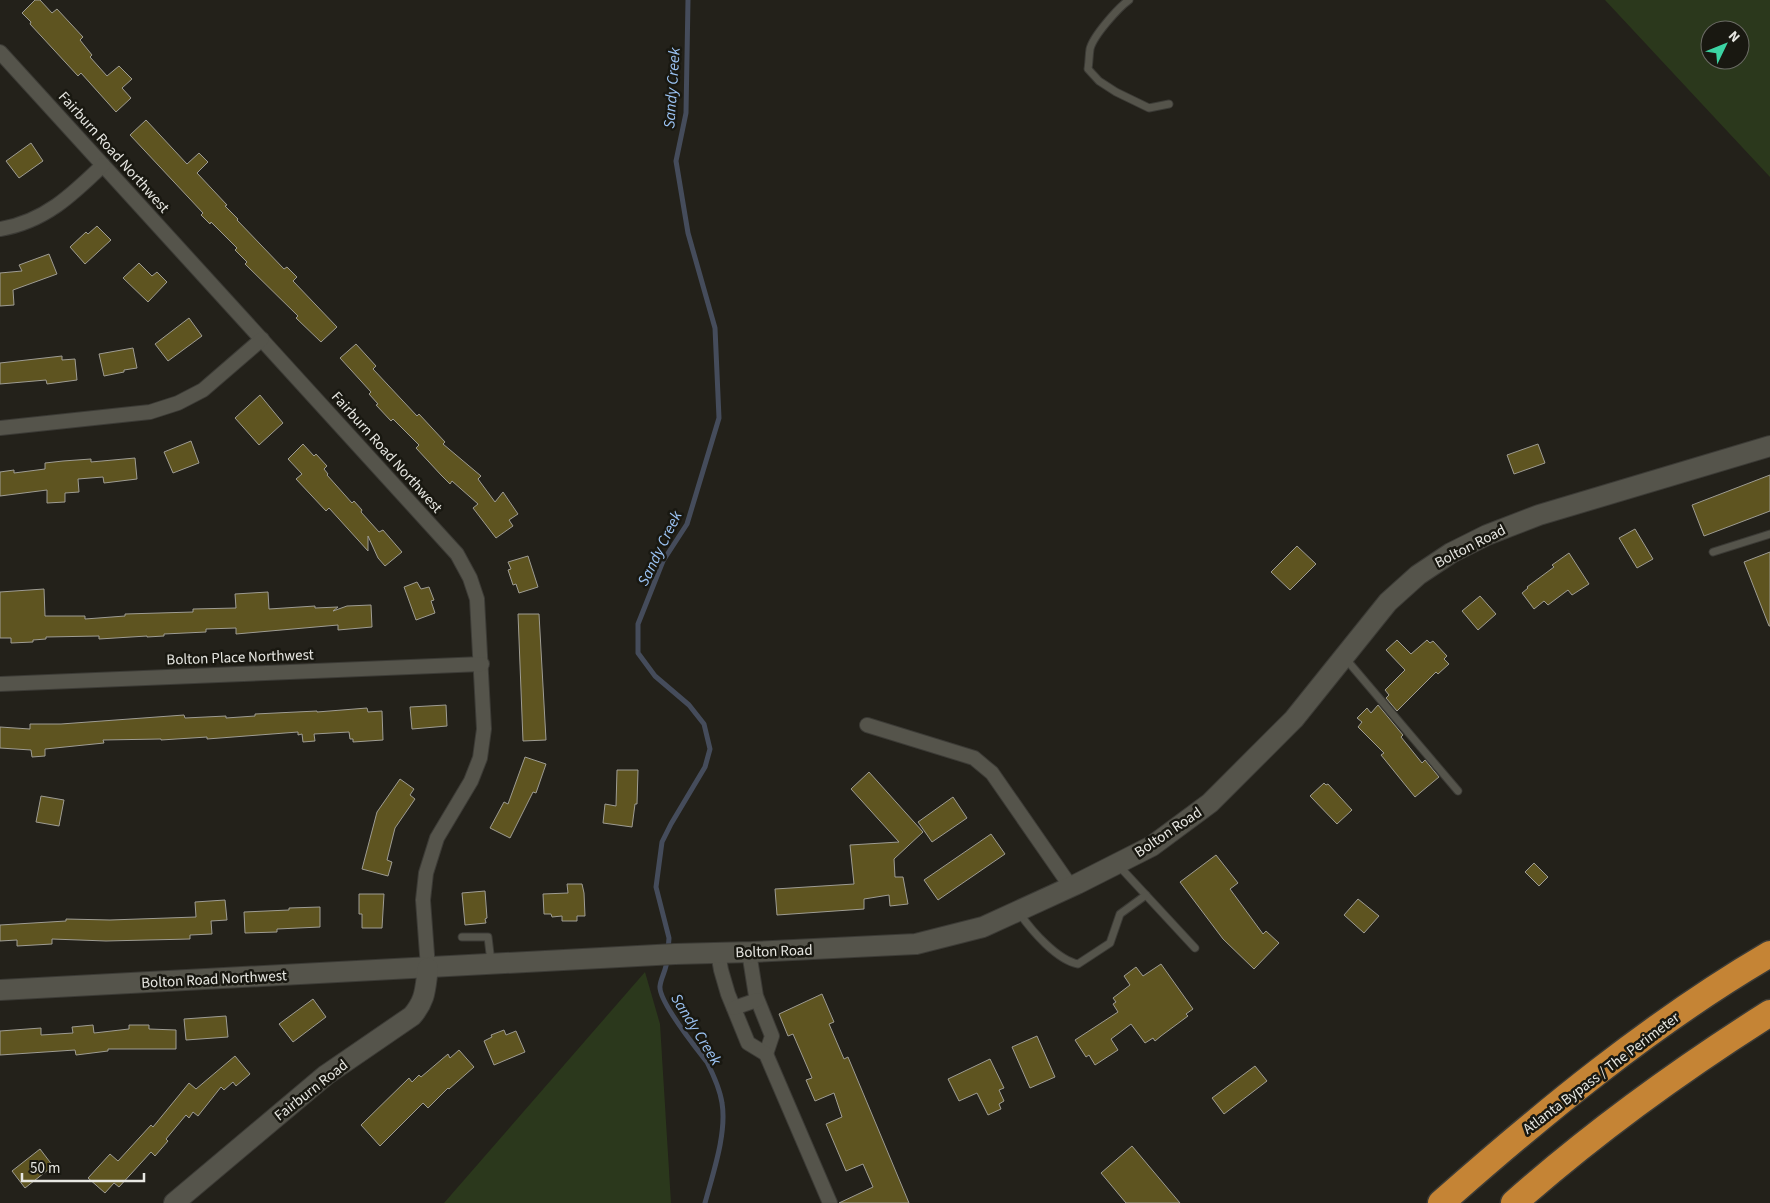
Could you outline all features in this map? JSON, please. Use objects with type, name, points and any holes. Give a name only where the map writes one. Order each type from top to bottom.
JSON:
[{"type":"highway","name":"Atlanta Bypass / The Perimeter","points":[[1441,1203],[1538,1120],[1590,1079],[1696,1002],[1770,954]]},
{"type":"highway","points":[[1514,1203],[1544,1176],[1617,1118],[1720,1044],[1770,1012]]},
{"type":"street","name":"Fairburn Road Northwest","points":[[0,52],[458,554],[470,578],[477,599],[484,728],[480,758],[471,781],[437,838],[426,873],[423,900],[428,968]]},
{"type":"street","points":[[0,229],[14,227],[45,214],[69,198],[103,165]]},
{"type":"street","points":[[0,428],[150,412],[178,403],[203,390],[262,339]]},
{"type":"street","name":"Bolton Road","points":[[428,968],[675,954],[916,944],[983,927],[1071,887],[1152,846],[1210,804],[1294,719],[1388,602],[1418,575],[1451,553],[1480,538],[1539,515],[1770,446]]},
{"type":"street","name":"Bolton Place Northwest","points":[[0,684],[482,664]]},
{"type":"street","points":[[867,725],[974,758],[992,772],[1071,887]]},
{"type":"street","points":[[749,952],[757,1000],[772,1036],[766,1054]]},
{"type":"street","points":[[718,953],[721,970],[748,1043],[766,1054],[830,1203]]},
{"type":"street","name":"Bolton Road Northwest","points":[[0,990],[428,968]]},
{"type":"street","name":"Fairburn Road","points":[[174,1203],[326,1075],[412,1016],[420,1006],[424,995],[428,968]]},
{"type":"street","points":[[734,1008],[757,1000]]},
{"type":"lane","points":[[1129,0],[1103,26],[1090,47],[1088,69],[1099,81],[1116,92],[1150,108],[1170,104]]},
{"type":"lane","points":[[1713,552],[1770,534]]},
{"type":"lane","points":[[1344,656],[1458,791]]},
{"type":"lane","points":[[1117,864],[1195,948]]},
{"type":"lane","points":[[1018,911],[1028,925],[1059,955],[1070,963],[1078,964],[1110,943],[1120,914],[1146,895]]},
{"type":"lane","points":[[462,937],[488,937],[491,965]]},
{"type":"green space","points":[[1605,0],[1770,0],[1770,177]]},
{"type":"green space","points":[[645,972],[660,1024],[671,1203],[444,1203]]},
{"type":"building","points":[[35,0],[40,0],[52,13],[57,9],[83,37],[80,40],[92,55],[90,57],[107,76],[119,66],[132,79],[122,88],[131,98],[116,112],[81,73],[78,76],[22,13]]},
{"type":"building","points":[[146,120],[187,164],[199,153],[208,162],[197,173],[227,205],[225,206],[237,220],[284,269],[287,267],[297,277],[293,281],[337,327],[321,342],[296,318],[298,316],[245,264],[247,262],[235,250],[237,248],[211,222],[210,224],[201,215],[203,213],[130,135]]},
{"type":"building","points":[[31,143],[43,161],[19,178],[6,161]]},
{"type":"building","points":[[97,226],[111,240],[85,264],[70,247],[86,232],[88,234]]},
{"type":"building","points":[[49,254],[57,274],[13,290],[14,305],[0,306],[0,273],[22,271],[19,265]]},
{"type":"building","points":[[139,263],[152,276],[157,272],[167,282],[148,302],[123,278]]},
{"type":"building","points":[[189,318],[202,336],[168,361],[155,344]]},
{"type":"building","points":[[356,344],[376,366],[373,369],[417,416],[419,414],[445,442],[443,444],[481,476],[478,479],[495,502],[503,492],[518,514],[509,520],[513,526],[496,538],[473,508],[478,504],[452,481],[450,484],[416,448],[419,445],[376,405],[378,404],[369,394],[371,392],[340,358]]},
{"type":"building","points":[[133,348],[137,368],[104,376],[99,354]]},
{"type":"building","points":[[62,356],[62,360],[75,359],[77,380],[47,384],[46,380],[0,384],[0,363]]},
{"type":"building","points":[[260,395],[283,423],[259,445],[235,418]]},
{"type":"building","points":[[191,441],[199,463],[173,473],[164,452]]},
{"type":"building","points":[[303,444],[327,466],[324,469],[327,475],[352,503],[354,501],[379,532],[383,530],[402,552],[385,566],[378,558],[368,536],[368,551],[329,508],[326,511],[296,479],[302,474],[288,459]]},
{"type":"building","points":[[1538,444],[1545,463],[1514,474],[1507,455]]},
{"type":"building","points":[[135,458],[137,479],[104,483],[103,477],[78,479],[79,492],[65,493],[65,502],[47,503],[47,490],[0,496],[0,472],[14,470],[14,473],[45,469],[45,463],[63,461],[91,459],[91,462]]},
{"type":"building","points":[[1770,475],[1770,511],[1704,536],[1692,505]]},
{"type":"building","points":[[1635,529],[1653,559],[1637,568],[1619,538]]},
{"type":"building","points":[[1297,546],[1316,564],[1290,590],[1271,572]]},
{"type":"building","points":[[1770,552],[1770,626],[1769,626],[1744,562]]},
{"type":"building","points":[[1569,553],[1589,584],[1572,595],[1568,590],[1548,605],[1544,601],[1534,609],[1522,593],[1527,587],[1554,567],[1552,565]]},
{"type":"building","points":[[528,556],[538,587],[519,593],[516,584],[513,585],[508,570],[511,569],[508,562]]},
{"type":"building","points":[[417,582],[421,589],[429,587],[434,600],[431,601],[435,613],[416,620],[404,587]]},
{"type":"building","points":[[44,589],[45,616],[85,616],[85,619],[125,616],[125,614],[193,612],[193,609],[236,608],[235,594],[268,592],[269,609],[315,606],[315,608],[338,607],[333,611],[347,606],[371,605],[372,627],[338,630],[338,625],[236,634],[236,628],[206,629],[206,632],[164,634],[164,636],[99,639],[99,636],[46,637],[46,639],[33,640],[33,642],[11,643],[11,638],[0,638],[0,592]]},
{"type":"building","points":[[1480,596],[1496,614],[1478,630],[1462,611]]},
{"type":"building","points":[[518,614],[539,614],[546,740],[523,741]]},
{"type":"building","points":[[1397,640],[1411,654],[1427,640],[1430,643],[1433,641],[1447,656],[1444,659],[1449,664],[1438,674],[1436,672],[1397,711],[1386,698],[1389,695],[1385,690],[1405,670],[1386,650]]},
{"type":"building","points":[[446,705],[447,726],[412,729],[410,707]]},
{"type":"building","points":[[1378,705],[1403,735],[1401,737],[1422,763],[1425,760],[1439,777],[1415,797],[1381,755],[1384,753],[1358,727],[1362,722],[1357,718],[1367,708],[1371,713]]},
{"type":"building","points":[[367,708],[368,712],[382,711],[383,740],[353,742],[353,739],[350,739],[349,732],[314,734],[315,741],[303,742],[302,734],[298,735],[298,732],[207,739],[207,737],[161,740],[103,740],[104,743],[45,749],[45,756],[32,757],[31,750],[0,748],[0,727],[30,729],[30,724],[61,724],[184,715],[185,718],[226,716],[226,718],[255,716],[255,714]]},
{"type":"building","points":[[525,757],[546,764],[536,793],[533,792],[510,838],[490,828],[504,802],[508,804]]},
{"type":"building","points":[[617,770],[638,770],[637,804],[635,804],[632,827],[603,823],[605,804],[616,806]]},
{"type":"building","points":[[869,772],[923,832],[894,859],[895,877],[903,877],[908,904],[890,906],[889,895],[864,899],[864,909],[777,915],[775,889],[854,884],[850,845],[899,842],[851,789]]},
{"type":"building","points":[[400,779],[414,789],[410,795],[415,799],[395,828],[387,860],[392,862],[388,876],[362,869],[377,812]]},
{"type":"building","points":[[1324,783],[1328,784],[1352,810],[1337,824],[1310,796]]},
{"type":"building","points":[[41,796],[64,800],[59,826],[36,822]]},
{"type":"building","points":[[953,797],[967,818],[932,842],[918,822]]},
{"type":"building","points":[[991,834],[1005,854],[938,900],[924,880]]},
{"type":"building","points":[[1216,855],[1238,883],[1230,889],[1263,934],[1266,931],[1279,943],[1254,969],[1223,939],[1180,882]]},
{"type":"building","points":[[1534,863],[1548,877],[1539,886],[1525,872]]},
{"type":"building","points":[[567,884],[582,884],[585,916],[577,916],[577,921],[562,921],[562,916],[552,917],[551,914],[544,914],[543,894],[568,893]]},
{"type":"building","points":[[485,891],[486,923],[465,925],[462,893]]},
{"type":"building","points":[[359,894],[384,894],[382,928],[362,928],[362,914],[359,914]]},
{"type":"building","points":[[1358,899],[1379,916],[1364,933],[1344,915]]},
{"type":"building","points":[[225,900],[227,920],[211,921],[212,934],[190,935],[190,939],[106,941],[52,939],[52,944],[17,946],[17,940],[0,941],[0,925],[66,921],[66,919],[110,920],[196,917],[195,902]]},
{"type":"building","points":[[320,907],[320,927],[277,929],[277,932],[245,933],[244,912]]},
{"type":"building","points":[[1161,964],[1193,1009],[1186,1014],[1188,1016],[1155,1041],[1153,1038],[1145,1043],[1131,1024],[1111,1039],[1118,1050],[1095,1065],[1089,1055],[1086,1057],[1075,1040],[1118,1012],[1113,1004],[1116,1002],[1113,998],[1130,985],[1124,976],[1136,967],[1143,976]]},
{"type":"building","points":[[822,994],[834,1022],[829,1024],[844,1059],[848,1057],[909,1203],[839,1203],[873,1187],[863,1164],[846,1171],[826,1124],[842,1117],[834,1093],[815,1101],[806,1080],[812,1078],[793,1034],[788,1036],[779,1014]]},
{"type":"building","points":[[313,999],[326,1017],[293,1042],[279,1024]]},
{"type":"building","points":[[226,1016],[228,1037],[186,1040],[184,1019]]},
{"type":"building","points":[[93,1025],[94,1033],[129,1029],[129,1025],[149,1025],[149,1029],[176,1030],[176,1049],[108,1049],[108,1051],[76,1055],[75,1050],[0,1055],[0,1031],[41,1028],[41,1035],[73,1033],[72,1027]]},
{"type":"building","points":[[504,1030],[506,1035],[516,1031],[525,1052],[494,1065],[484,1041],[492,1037],[491,1035]]},
{"type":"building","points":[[1037,1036],[1055,1077],[1030,1088],[1012,1047]]},
{"type":"building","points":[[459,1050],[474,1067],[448,1088],[428,1108],[423,1103],[380,1146],[361,1125],[409,1078],[412,1082],[419,1075],[421,1077],[448,1054],[450,1058]]},
{"type":"building","points":[[235,1056],[250,1074],[236,1086],[233,1082],[224,1090],[221,1087],[198,1116],[193,1112],[189,1118],[186,1115],[155,1156],[151,1152],[119,1187],[114,1183],[105,1193],[88,1178],[110,1154],[118,1161],[151,1125],[153,1127],[189,1083],[196,1089]]},
{"type":"building","points":[[990,1059],[1004,1088],[999,1090],[1004,1101],[999,1104],[1001,1109],[988,1115],[977,1093],[959,1101],[948,1079]]},
{"type":"building","points":[[1255,1066],[1267,1081],[1224,1114],[1212,1098]]},
{"type":"building","points":[[1132,1146],[1180,1203],[1126,1203],[1101,1173]]},
{"type":"building","points":[[40,1149],[53,1166],[25,1188],[12,1171]]},
{"type":"waterway","name":"Sandy Creek","points":[[668,951],[669,938],[656,887],[662,842],[705,767],[710,749],[704,724],[689,705],[655,676],[638,653],[638,624],[663,561],[687,524],[719,418],[715,328],[688,233],[676,161],[686,113],[688,0]]},
{"type":"waterway","name":"Sandy Creek","points":[[667,959],[660,986],[661,993],[671,1013],[707,1062],[718,1087],[722,1103],[723,1127],[721,1140],[705,1203]]}]
